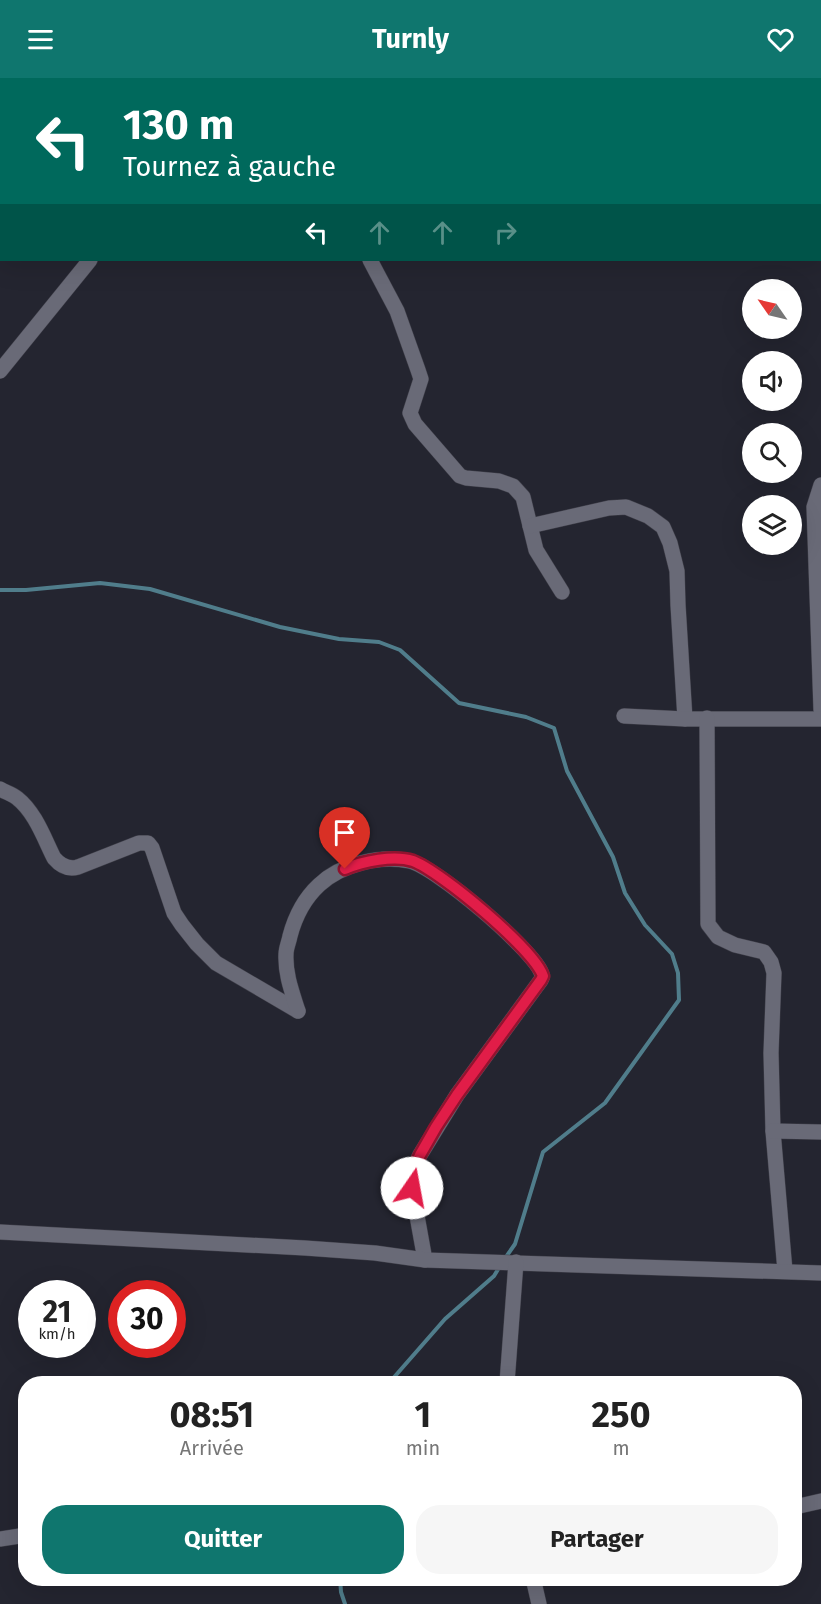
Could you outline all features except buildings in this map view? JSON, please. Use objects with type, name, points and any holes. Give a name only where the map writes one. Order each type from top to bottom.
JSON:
[{"type":"street","points":[[0,371],[89,261]]},
{"type":"street","points":[[371,261],[396,311],[421,379],[410,413],[415,424],[460,476],[499,481],[513,486],[523,497],[536,550],[562,592]]},
{"type":"street","points":[[821,485],[814,507],[821,710]]},
{"type":"street","points":[[530,526],[609,508],[626,507],[648,516],[663,527],[678,571],[685,719]]},
{"type":"street","points":[[624,716],[685,719],[821,719]]},
{"type":"street","points":[[707,718],[708,924],[718,937],[735,945],[764,952],[771,962],[774,973],[771,1053],[773,1131],[785,1271]]},
{"type":"street","points":[[0,789],[16,797],[25,806],[35,820],[54,858],[65,867],[72,869],[139,843],[148,843],[152,848],[174,913],[197,944],[216,963],[298,1011],[286,974],[286,951],[294,922],[306,901],[319,885],[333,874],[358,864],[396,859],[412,861],[426,868],[467,897],[524,950],[541,971],[543,976],[541,980],[457,1095],[436,1127],[413,1170],[412,1188],[425,1260]]},
{"type":"street","points":[[773,1131],[821,1132]]},
{"type":"street","points":[[0,1232],[305,1248],[375,1253],[425,1260],[821,1273]]},
{"type":"street","points":[[508,1376],[516,1262]]},
{"type":"street","points":[[802,1505],[821,1501]]},
{"type":"street","points":[[0,1539],[18,1536]]},
{"type":"street","points":[[535,1586],[538,1604]]},
{"type":"waterway","points":[[0,590],[26,590],[100,583],[150,589],[280,627],[339,639],[379,642],[400,650],[459,703],[526,717],[554,728],[567,771],[613,857],[625,893],[645,925],[672,954],[678,973],[679,1000],[605,1103],[543,1152],[515,1244],[506,1257]]},
{"type":"waterway","points":[[395,1376],[445,1319],[494,1276],[500,1266]]},
{"type":"waterway","points":[[341,1586],[345,1604]]},
{"type":"route","points":[[345,869],[358,864],[396,859],[412,861],[434,872],[467,897],[511,937],[538,966],[543,976],[436,1127],[413,1170],[412,1188]]}]
